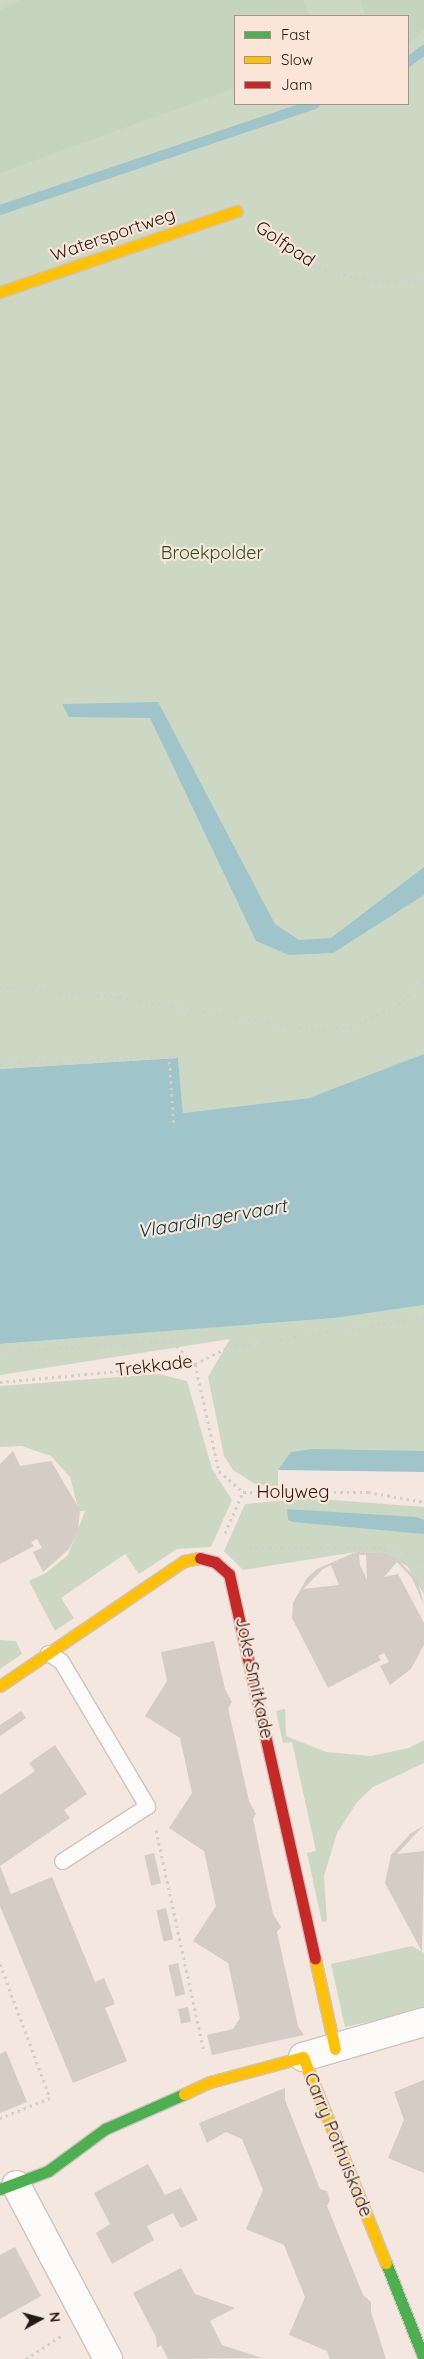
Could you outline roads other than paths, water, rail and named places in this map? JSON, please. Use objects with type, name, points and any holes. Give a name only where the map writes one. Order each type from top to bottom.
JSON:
[{"type":"street","name":"Watersportweg","points":[[0,292],[238,211]]},
{"type":"street","name":"Joke Smitkade","points":[[0,1686],[184,1561],[196,1558],[215,1562],[229,1574],[335,2049]]},
{"type":"street","points":[[303,2057],[424,2022]]},
{"type":"street","name":"Carry Pothuiskade","points":[[108,2359],[8,2187],[48,2171],[104,2129],[210,2082],[303,2057],[424,2359]]},
{"type":"lane","points":[[48,1653],[61,1661],[147,1806],[62,1861]]},
{"type":"water","points":[[158,702],[275,924],[299,940],[331,938],[424,867],[424,895],[333,953],[289,955],[256,941],[150,718],[69,717],[62,704]]},
{"type":"water","name":"Vlaardingervaart","points":[[424,1054],[424,1305],[335,1318],[0,1344],[0,1069],[178,1058],[183,1113],[309,1098]]},
{"type":"water","points":[[313,1449],[424,1451],[424,1472],[278,1470],[291,1452]]},
{"type":"water","points":[[287,1509],[416,1517],[424,1520],[424,1534],[293,1522],[288,1520]]},
{"type":"waterway","points":[[409,61],[424,50]]},
{"type":"waterway","points":[[0,210],[312,105]]},
{"type":"park label","name":"Broekpolder","points":[[212,553]]}]
